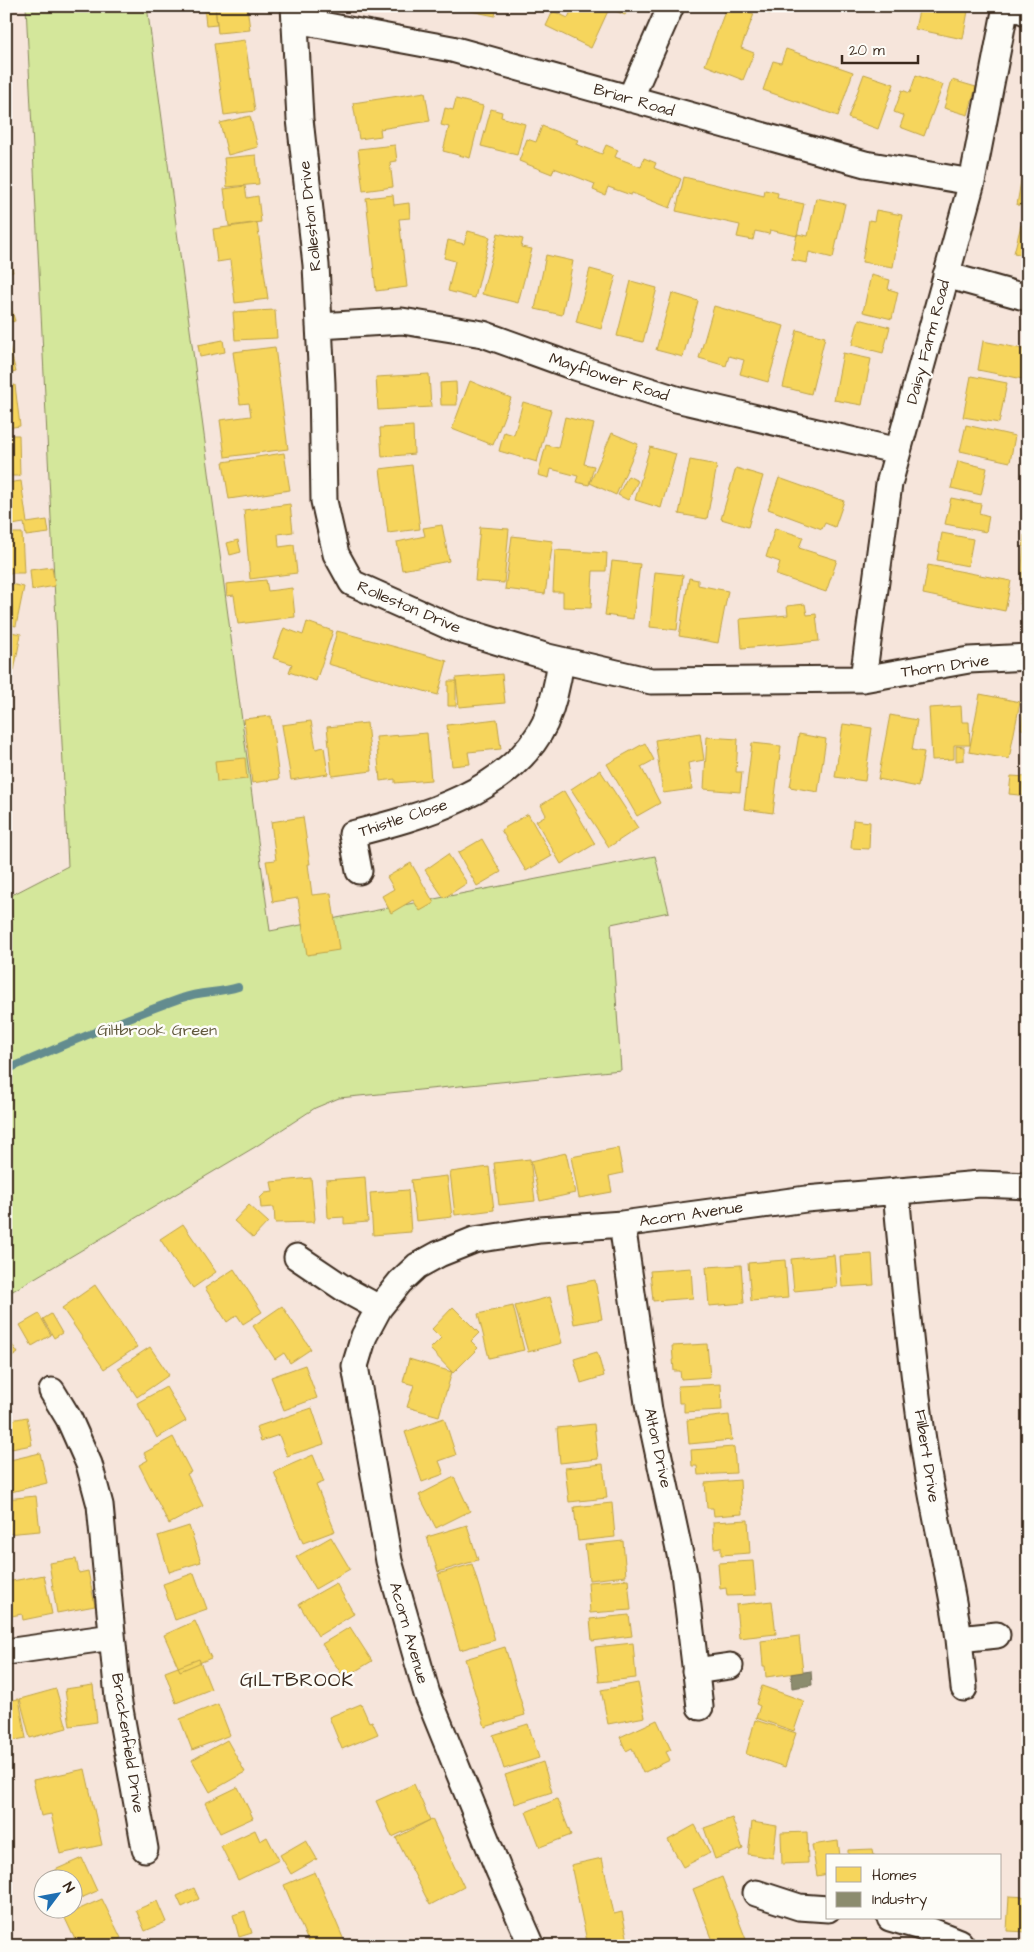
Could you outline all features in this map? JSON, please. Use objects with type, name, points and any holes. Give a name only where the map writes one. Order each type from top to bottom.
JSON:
[{"type":"street","points":[[630,99],[671,6]]},
{"type":"street","name":"Daisy Farm Road","points":[[863,679],[889,484],[972,182],[1006,6]]},
{"type":"street","points":[[1012,6],[1028,13]]},
{"type":"street","name":"Briar Road","points":[[294,13],[452,49],[865,164],[972,182]]},
{"type":"street","name":"Rolleston Drive","points":[[294,13],[300,120],[316,265],[324,501],[336,554],[352,583],[453,628],[561,660],[651,681],[863,679]]},
{"type":"street","points":[[946,275],[1028,298]]},
{"type":"street","name":"Mayflower Road","points":[[319,326],[402,321],[483,334],[572,366],[676,399],[898,451]]},
{"type":"street","name":"Thorn Drive","points":[[863,679],[969,660],[1028,657]]},
{"type":"street","name":"Thistle Close","points":[[358,872],[352,834],[445,807],[493,781],[526,752],[544,724],[556,693],[561,660]]},
{"type":"street","name":"Acorn Avenue","points":[[532,1946],[427,1694],[389,1561],[355,1366],[364,1336],[378,1308],[417,1266],[439,1254],[474,1240],[540,1230],[622,1224],[786,1202],[980,1184],[1028,1186]]},
{"type":"street","name":"Filbert Drive","points":[[896,1192],[903,1271],[926,1460],[953,1595],[964,1688]]},
{"type":"street","name":"Alton Drive","points":[[622,1224],[649,1410],[684,1573],[700,1707]]},
{"type":"street","points":[[297,1258],[378,1308]]},
{"type":"street","name":"Brackenfield Drive","points":[[52,1391],[69,1419],[89,1464],[100,1505],[118,1698],[145,1849]]},
{"type":"street","points":[[959,1639],[997,1635]]},
{"type":"street","points":[[6,1652],[112,1637]]},
{"type":"street","points":[[695,1671],[730,1666]]},
{"type":"street","points":[[756,1893],[799,1907],[826,1909]]},
{"type":"street","points":[[897,1920],[924,1928],[959,1942],[962,1946]]},
{"type":"green space","name":"Giltbrook Green","points":[[26,6],[147,6],[270,931],[655,856],[669,912],[611,924],[621,1070],[339,1098],[315,1108],[255,1147],[6,1295],[6,898],[68,866]]},
{"type":"building: Homes","points":[[204,6],[215,6],[217,25],[206,26]]},
{"type":"building: Homes","points":[[215,6],[247,6],[250,30],[218,33]]},
{"type":"building: Homes","points":[[446,6],[497,6],[495,16]]},
{"type":"building: Homes","points":[[573,6],[597,6],[608,11],[591,48],[546,26],[553,11],[568,18]]},
{"type":"building: Homes","points":[[605,6],[629,6],[625,15]]},
{"type":"building: Homes","points":[[727,6],[733,6],[754,14],[741,48],[754,53],[743,80],[705,65]]},
{"type":"building: Homes","points":[[750,6],[773,6],[770,14]]},
{"type":"building: Homes","points":[[920,6],[946,6],[968,11],[963,39],[915,29]]},
{"type":"building: Homes","points":[[245,40],[255,111],[224,115],[214,44]]},
{"type":"building: Homes","points":[[786,49],[853,72],[838,116],[763,90],[773,61],[781,63]]},
{"type":"building: Homes","points":[[864,74],[894,84],[878,129],[848,118]]},
{"type":"building: Homes","points":[[916,75],[943,85],[924,136],[900,127],[904,116],[894,112],[902,90],[910,93]]},
{"type":"building: Homes","points":[[952,80],[976,87],[968,115],[944,108]]},
{"type":"building: Homes","points":[[425,92],[430,121],[380,129],[381,136],[359,139],[353,103]]},
{"type":"building: Homes","points":[[456,99],[483,106],[470,158],[443,151],[449,127],[441,125],[445,108],[453,110]]},
{"type":"building: Homes","points":[[491,109],[502,112],[501,117],[525,124],[517,155],[481,146]]},
{"type":"building: Homes","points":[[250,116],[258,147],[228,155],[220,123]]},
{"type":"building: Homes","points":[[542,126],[578,140],[576,144],[602,154],[606,145],[618,150],[615,157],[641,167],[644,158],[656,163],[654,168],[681,179],[670,208],[632,193],[631,195],[608,187],[605,195],[593,190],[595,184],[554,168],[552,174],[519,161],[527,139],[536,142]]},
{"type":"building: Homes","points":[[395,145],[397,161],[390,162],[393,187],[363,191],[358,149]]},
{"type":"building: Homes","points":[[256,155],[259,184],[227,187],[224,158]]},
{"type":"building: Homes","points":[[1022,175],[1028,176],[1028,207],[1017,205]]},
{"type":"building: Homes","points":[[684,177],[764,196],[765,190],[778,193],[777,198],[804,204],[797,236],[770,230],[769,234],[755,231],[753,240],[737,237],[740,225],[676,211]]},
{"type":"building: Homes","points":[[245,186],[247,198],[258,196],[261,222],[229,226],[224,189]]},
{"type":"building: Homes","points":[[393,195],[394,205],[409,203],[410,218],[399,219],[407,287],[376,291],[366,198]]},
{"type":"building: Homes","points":[[816,198],[845,204],[833,258],[809,252],[807,263],[792,260],[797,234],[808,236]]},
{"type":"building: Homes","points":[[876,210],[902,215],[893,267],[862,262],[869,220],[874,221]]},
{"type":"building: Homes","points":[[257,223],[268,299],[235,303],[230,260],[217,262],[213,229]]},
{"type":"building: Homes","points":[[1021,225],[1028,227],[1028,256],[1014,253]]},
{"type":"building: Homes","points":[[468,231],[490,237],[475,298],[448,291],[455,261],[444,258],[448,240],[464,244]]},
{"type":"building: Homes","points":[[498,233],[523,239],[521,247],[532,249],[518,303],[482,294]]},
{"type":"building: Homes","points":[[6,249],[13,272],[6,274]]},
{"type":"building: Homes","points":[[546,255],[573,261],[562,315],[535,309]]},
{"type":"building: Homes","points":[[590,269],[616,276],[601,329],[576,322]]},
{"type":"building: Homes","points":[[871,275],[890,280],[888,289],[898,292],[892,319],[863,312]]},
{"type":"building: Homes","points":[[631,281],[657,288],[643,342],[617,336]]},
{"type":"building: Homes","points":[[6,290],[15,321],[6,323]]},
{"type":"building: Homes","points":[[672,293],[698,301],[683,357],[656,350]]},
{"type":"building: Homes","points":[[714,306],[784,326],[768,382],[740,374],[744,360],[729,356],[726,366],[699,358]]},
{"type":"building: Homes","points":[[275,310],[277,338],[235,340],[233,312]]},
{"type":"building: Homes","points":[[859,319],[890,327],[883,353],[852,345]]},
{"type":"building: Homes","points":[[797,330],[825,337],[811,394],[783,387]]},
{"type":"building: Homes","points":[[6,334],[16,372],[6,374]]},
{"type":"building: Homes","points":[[223,340],[225,352],[200,357],[198,345]]},
{"type":"building: Homes","points":[[983,341],[1028,350],[1028,380],[978,370]]},
{"type":"building: Homes","points":[[275,347],[288,449],[225,457],[220,420],[251,416],[249,403],[240,404],[233,352]]},
{"type":"building: Homes","points":[[843,353],[871,359],[862,405],[834,400]]},
{"type":"building: Homes","points":[[429,374],[431,407],[378,410],[376,377]]},
{"type":"building: Homes","points":[[971,376],[1007,383],[999,423],[963,417]]},
{"type":"building: Homes","points":[[470,381],[511,398],[493,445],[452,429]]},
{"type":"building: Homes","points":[[456,382],[457,405],[441,405],[440,383]]},
{"type":"building: Homes","points":[[15,385],[20,426],[6,428],[6,386]]},
{"type":"building: Homes","points":[[523,402],[551,410],[537,462],[499,451],[504,432],[514,435]]},
{"type":"building: Homes","points":[[565,417],[594,424],[584,464],[594,466],[589,485],[576,482],[578,476],[551,469],[549,478],[538,475],[546,445],[558,448]]},
{"type":"building: Homes","points":[[966,425],[1015,436],[1010,462],[960,451]]},
{"type":"building: Homes","points":[[413,426],[414,454],[382,457],[380,428]]},
{"type":"building: Homes","points":[[612,433],[638,444],[616,495],[590,483]]},
{"type":"building: Homes","points":[[6,435],[19,435],[20,476],[6,476]]},
{"type":"building: Homes","points":[[650,447],[676,454],[661,508],[635,500]]},
{"type":"building: Homes","points":[[284,453],[290,490],[229,499],[223,462]]},
{"type":"building: Homes","points":[[690,460],[717,465],[707,519],[679,514]]},
{"type":"building: Homes","points":[[958,461],[987,468],[981,495],[951,488]]},
{"type":"building: Homes","points":[[412,465],[420,529],[388,533],[380,469]]},
{"type":"building: Homes","points":[[736,468],[763,476],[748,527],[721,519]]},
{"type":"building: Homes","points":[[628,476],[638,481],[628,500],[618,495]]},
{"type":"building: Homes","points":[[779,478],[844,501],[835,527],[825,523],[822,529],[768,509]]},
{"type":"building: Homes","points":[[21,481],[27,523],[47,520],[49,533],[26,536],[24,523],[6,526],[6,483]]},
{"type":"building: Homes","points":[[951,498],[981,504],[979,513],[989,516],[986,532],[945,524]]},
{"type":"building: Homes","points":[[290,504],[293,532],[278,534],[279,547],[294,545],[297,573],[250,579],[244,510]]},
{"type":"building: Homes","points":[[442,525],[449,561],[402,570],[397,542],[425,536],[423,528]]},
{"type":"building: Homes","points":[[480,527],[509,529],[504,583],[475,581]]},
{"type":"building: Homes","points":[[775,528],[803,537],[799,548],[837,560],[826,592],[776,575],[780,562],[766,557]]},
{"type":"building: Homes","points":[[6,533],[22,533],[24,573],[6,573]]},
{"type":"building: Homes","points":[[942,533],[973,539],[968,566],[937,560]]},
{"type":"building: Homes","points":[[1024,535],[1028,536],[1028,605],[1020,604]]},
{"type":"building: Homes","points":[[512,536],[553,541],[545,594],[505,589]]},
{"type":"building: Homes","points":[[238,540],[241,552],[230,555],[227,543]]},
{"type":"building: Homes","points":[[555,550],[607,553],[606,571],[593,571],[591,608],[563,607],[563,592],[553,592]]},
{"type":"building: Homes","points":[[612,561],[640,564],[633,619],[605,615]]},
{"type":"building: Homes","points":[[928,565],[1011,581],[1005,611],[923,594]]},
{"type":"building: Homes","points":[[52,567],[55,586],[32,590],[30,570]]},
{"type":"building: Homes","points":[[655,572],[683,575],[677,630],[650,627]]},
{"type":"building: Homes","points":[[689,578],[698,580],[698,585],[728,591],[718,643],[679,636]]},
{"type":"building: Homes","points":[[266,580],[268,591],[292,588],[295,617],[238,624],[234,595],[227,596],[226,584]]},
{"type":"building: Homes","points":[[6,583],[24,587],[16,626],[6,624]]},
{"type":"building: Homes","points":[[805,604],[807,615],[816,614],[819,641],[742,648],[740,619],[788,615],[787,606]]},
{"type":"building: Homes","points":[[307,622],[333,631],[316,681],[289,672],[292,664],[273,658],[284,628],[303,635]]},
{"type":"building: Homes","points":[[6,631],[21,634],[14,671],[6,670]]},
{"type":"building: Homes","points":[[337,631],[447,661],[438,695],[328,664]]},
{"type":"building: Homes","points":[[502,674],[505,703],[459,707],[456,678]]},
{"type":"building: Homes","points":[[448,681],[456,681],[456,706],[448,706]]},
{"type":"building: Homes","points":[[980,694],[1020,702],[1009,759],[969,752]]},
{"type":"building: Homes","points":[[1025,697],[1028,697],[1028,730],[1021,729]]},
{"type":"building: Homes","points":[[961,706],[962,722],[969,722],[970,745],[954,745],[954,759],[932,760],[929,708]]},
{"type":"building: Homes","points":[[890,715],[917,720],[912,750],[924,752],[918,787],[878,779]]},
{"type":"building: Homes","points":[[271,716],[279,779],[252,783],[244,719]]},
{"type":"building: Homes","points":[[497,719],[501,749],[468,752],[470,764],[452,766],[447,725]]},
{"type":"building: Homes","points":[[311,721],[316,749],[324,747],[328,774],[291,780],[282,725]]},
{"type":"building: Homes","points":[[367,723],[372,771],[332,776],[327,727]]},
{"type":"building: Homes","points":[[843,724],[872,728],[865,781],[835,777]]},
{"type":"building: Homes","points":[[427,733],[431,780],[395,783],[395,779],[380,781],[376,737]]},
{"type":"building: Homes","points":[[700,733],[704,760],[688,763],[692,789],[663,793],[655,740]]},
{"type":"building: Homes","points":[[799,734],[826,739],[818,792],[790,787]]},
{"type":"building: Homes","points":[[707,737],[738,739],[736,772],[742,772],[740,792],[704,789]]},
{"type":"building: Homes","points":[[645,743],[654,760],[641,767],[660,803],[637,816],[607,764]]},
{"type":"building: Homes","points":[[752,743],[781,746],[773,813],[744,809]]},
{"type":"building: Homes","points":[[956,746],[964,747],[964,760],[956,761]]},
{"type":"building: Homes","points":[[245,758],[247,779],[217,782],[215,761]]},
{"type":"building: Homes","points":[[600,770],[638,828],[609,847],[571,789]]},
{"type":"building: Homes","points":[[1011,776],[1028,777],[1028,796],[1009,794]]},
{"type":"building: Homes","points":[[564,791],[595,844],[561,864],[536,821],[546,815],[541,805]]},
{"type":"building: Homes","points":[[528,814],[552,856],[526,871],[501,830]]},
{"type":"building: Homes","points":[[303,817],[310,864],[308,864],[312,895],[331,893],[339,950],[307,955],[298,898],[273,902],[266,861],[276,860],[271,822]]},
{"type":"building: Homes","points":[[853,820],[870,822],[869,849],[851,848]]},
{"type":"building: Homes","points":[[482,839],[501,872],[477,886],[458,853]]},
{"type":"building: Homes","points":[[6,843],[11,844],[6,869]]},
{"type":"building: Homes","points":[[448,854],[467,883],[444,898],[425,870]]},
{"type":"building: Homes","points":[[411,863],[434,903],[420,911],[413,900],[391,913],[382,896],[394,889],[387,877]]},
{"type":"building: Homes","points":[[618,1148],[623,1173],[609,1176],[612,1192],[579,1198],[571,1157]]},
{"type":"building: Homes","points":[[566,1153],[575,1193],[540,1201],[531,1161]]},
{"type":"building: Homes","points":[[530,1159],[535,1201],[499,1205],[494,1163]]},
{"type":"building: Homes","points":[[489,1167],[494,1210],[455,1215],[450,1172]]},
{"type":"building: Homes","points":[[447,1176],[452,1217],[416,1221],[411,1180]]},
{"type":"building: Homes","points":[[365,1177],[368,1222],[344,1224],[344,1217],[328,1218],[326,1180]]},
{"type":"building: Homes","points":[[311,1178],[314,1222],[275,1223],[274,1207],[261,1208],[260,1198],[265,1193],[273,1192],[271,1182]]},
{"type":"building: Homes","points":[[408,1190],[411,1232],[373,1235],[370,1193]]},
{"type":"building: Homes","points":[[249,1205],[268,1222],[253,1238],[234,1221]]},
{"type":"building: Homes","points":[[183,1224],[216,1272],[193,1288],[160,1239]]},
{"type":"building: Homes","points":[[872,1254],[874,1285],[842,1287],[840,1256]]},
{"type":"building: Homes","points":[[834,1255],[837,1287],[794,1291],[791,1259]]},
{"type":"building: Homes","points":[[785,1260],[788,1298],[751,1301],[748,1263]]},
{"type":"building: Homes","points":[[741,1265],[744,1303],[709,1306],[706,1267]]},
{"type":"building: Homes","points":[[691,1268],[693,1298],[653,1301],[650,1271]]},
{"type":"building: Homes","points":[[234,1269],[262,1312],[243,1324],[237,1315],[227,1322],[205,1288]]},
{"type":"building: Homes","points":[[595,1280],[602,1319],[574,1324],[567,1285]]},
{"type":"building: Homes","points":[[95,1285],[137,1347],[104,1369],[62,1308]]},
{"type":"building: Homes","points":[[550,1297],[562,1343],[528,1352],[515,1306]]},
{"type":"building: Homes","points":[[282,1306],[311,1349],[290,1363],[284,1353],[275,1359],[253,1326]]},
{"type":"building: Homes","points":[[513,1306],[524,1350],[489,1358],[478,1314]]},
{"type":"building: Homes","points":[[453,1307],[479,1333],[471,1341],[478,1348],[453,1373],[430,1349],[441,1338],[432,1329]]},
{"type":"building: Homes","points":[[39,1314],[51,1335],[32,1346],[20,1325]]},
{"type":"building: Homes","points":[[51,1314],[62,1333],[54,1338],[43,1319]]},
{"type":"building: Homes","points":[[6,1336],[18,1353],[6,1361]]},
{"type":"building: Homes","points":[[707,1344],[710,1377],[681,1379],[680,1371],[674,1371],[672,1346]]},
{"type":"building: Homes","points":[[150,1347],[169,1375],[137,1397],[118,1368]]},
{"type":"building: Homes","points":[[597,1352],[604,1376],[581,1383],[574,1359]]},
{"type":"building: Homes","points":[[409,1359],[452,1372],[439,1416],[407,1407],[414,1385],[403,1382]]},
{"type":"building: Homes","points":[[305,1365],[317,1398],[284,1410],[271,1377]]},
{"type":"building: Homes","points":[[721,1384],[722,1410],[684,1412],[684,1403],[679,1403],[678,1386]]},
{"type":"building: Homes","points":[[166,1387],[186,1421],[157,1438],[137,1403]]},
{"type":"building: Homes","points":[[312,1408],[324,1444],[287,1456],[279,1435],[261,1441],[256,1427]]},
{"type":"building: Homes","points":[[729,1415],[732,1440],[689,1444],[687,1420]]},
{"type":"building: Homes","points":[[27,1417],[32,1445],[6,1450],[6,1421]]},
{"type":"building: Homes","points":[[444,1418],[456,1455],[439,1461],[444,1474],[422,1482],[405,1432]]},
{"type":"building: Homes","points":[[594,1424],[598,1459],[560,1463],[557,1428]]},
{"type":"building: Homes","points":[[173,1437],[191,1472],[187,1474],[203,1506],[169,1524],[139,1465],[148,1460],[144,1453]]},
{"type":"building: Homes","points":[[734,1447],[736,1473],[698,1475],[697,1466],[692,1466],[691,1450]]},
{"type":"building: Homes","points":[[40,1453],[47,1483],[7,1493],[6,1461]]},
{"type":"building: Homes","points":[[313,1455],[324,1482],[316,1485],[335,1531],[303,1543],[274,1472]]},
{"type":"building: Homes","points":[[603,1464],[607,1498],[569,1502],[565,1468]]},
{"type":"building: Homes","points":[[454,1477],[470,1511],[436,1528],[419,1495]]},
{"type":"building: Homes","points":[[740,1480],[742,1514],[714,1516],[713,1508],[707,1508],[705,1483]]},
{"type":"building: Homes","points":[[36,1496],[40,1531],[6,1534],[6,1499]]},
{"type":"building: Homes","points":[[612,1503],[615,1537],[578,1541],[574,1507]]},
{"type":"building: Homes","points":[[748,1520],[750,1553],[721,1555],[721,1547],[714,1548],[713,1522]]},
{"type":"building: Homes","points":[[467,1525],[478,1560],[438,1572],[427,1537]]},
{"type":"building: Homes","points":[[189,1526],[201,1562],[169,1572],[158,1536]]},
{"type":"building: Homes","points":[[331,1537],[350,1569],[315,1589],[296,1557]]},
{"type":"building: Homes","points":[[623,1541],[626,1576],[589,1580],[585,1545]]},
{"type":"building: Homes","points":[[76,1559],[79,1573],[88,1571],[95,1606],[57,1613],[49,1563]]},
{"type":"building: Homes","points":[[753,1561],[756,1595],[727,1596],[726,1588],[720,1589],[718,1563]]},
{"type":"building: Homes","points":[[472,1564],[495,1640],[460,1650],[438,1574]]},
{"type":"building: Homes","points":[[194,1573],[207,1609],[175,1620],[163,1584]]},
{"type":"building: Homes","points":[[44,1575],[52,1614],[23,1620],[22,1614],[6,1617],[6,1579],[7,1582]]},
{"type":"building: Homes","points":[[628,1579],[631,1610],[590,1613],[588,1582]]},
{"type":"building: Homes","points":[[336,1583],[354,1614],[318,1636],[299,1604]]},
{"type":"building: Homes","points":[[772,1601],[776,1634],[739,1638],[736,1605]]},
{"type":"building: Homes","points":[[629,1615],[632,1636],[592,1641],[590,1619]]},
{"type":"building: Homes","points":[[195,1621],[211,1658],[180,1671],[164,1635]]},
{"type":"building: Homes","points":[[350,1627],[372,1661],[344,1678],[322,1644]]},
{"type":"building: Homes","points":[[799,1636],[803,1672],[766,1677],[761,1641]]},
{"type":"building: Homes","points":[[633,1643],[636,1678],[599,1682],[595,1647]]},
{"type":"building: Homes","points":[[505,1647],[525,1715],[485,1727],[465,1659]]},
{"type":"building: Homes","points":[[199,1659],[211,1689],[176,1703],[165,1672]]},
{"type":"building: Homes","points":[[638,1683],[645,1717],[608,1724],[601,1690]]},
{"type":"building: Homes","points":[[93,1685],[97,1722],[70,1726],[65,1689]]},
{"type":"building: Homes","points":[[762,1686],[804,1701],[794,1731],[756,1718],[760,1706],[756,1704]]},
{"type":"building: Homes","points":[[56,1689],[67,1728],[30,1738],[20,1699]]},
{"type":"building: Homes","points":[[19,1699],[26,1738],[6,1742],[6,1701]]},
{"type":"building: Homes","points":[[218,1704],[230,1735],[192,1750],[180,1719]]},
{"type":"building: Homes","points":[[361,1704],[369,1722],[372,1721],[378,1734],[342,1749],[329,1717]]},
{"type":"building: Homes","points":[[657,1720],[671,1750],[666,1752],[670,1760],[643,1773],[632,1748],[626,1751],[620,1737]]},
{"type":"building: Homes","points":[[755,1720],[796,1733],[785,1767],[746,1754]]},
{"type":"building: Homes","points":[[528,1724],[539,1758],[504,1769],[493,1735]]},
{"type":"building: Homes","points":[[227,1740],[245,1772],[210,1792],[192,1760]]},
{"type":"building: Homes","points":[[543,1762],[552,1792],[515,1804],[505,1775]]},
{"type":"building: Homes","points":[[85,1769],[102,1845],[60,1854],[51,1814],[41,1816],[33,1780]]},
{"type":"building: Homes","points":[[414,1784],[430,1820],[392,1837],[376,1801]]},
{"type":"building: Homes","points":[[238,1787],[253,1818],[220,1833],[205,1803]]},
{"type":"building: Homes","points":[[557,1799],[571,1835],[540,1847],[526,1812]]},
{"type":"building: Homes","points":[[732,1818],[743,1849],[715,1859],[704,1828]]},
{"type":"building: Homes","points":[[432,1819],[464,1887],[430,1905],[396,1838]]},
{"type":"building: Homes","points":[[752,1822],[777,1826],[773,1858],[748,1854]]},
{"type":"building: Homes","points":[[695,1825],[710,1853],[683,1867],[668,1840]]},
{"type":"building: Homes","points":[[255,1830],[260,1841],[267,1837],[279,1860],[238,1880],[221,1846]]},
{"type":"building: Homes","points":[[807,1832],[808,1863],[782,1864],[781,1833]]},
{"type":"building: Homes","points":[[306,1840],[317,1859],[291,1874],[280,1855]]},
{"type":"building: Homes","points":[[838,1841],[840,1854],[826,1854],[826,1874],[817,1876],[812,1845]]},
{"type":"building: Homes","points":[[873,1849],[874,1854],[848,1854],[848,1850]]},
{"type":"building: Homes","points":[[82,1858],[97,1891],[82,1898],[82,1870],[55,1870]]},
{"type":"building: Homes","points":[[602,1858],[614,1914],[622,1912],[629,1946],[588,1946],[571,1865]]},
{"type":"building: Homes","points":[[315,1872],[346,1945],[344,1946],[310,1946],[284,1885]]},
{"type":"building: Homes","points":[[722,1877],[747,1942],[737,1946],[715,1946],[693,1889]]},
{"type":"building: Homes","points":[[194,1888],[199,1899],[182,1907],[177,1896]]},
{"type":"building: Homes","points":[[1009,1896],[1028,1897],[1028,1932],[1007,1931]]},
{"type":"building: Homes","points":[[102,1899],[121,1938],[104,1946],[78,1946],[66,1920],[82,1920],[82,1908]]},
{"type":"building: Homes","points":[[157,1901],[166,1922],[145,1931],[136,1910]]},
{"type":"building: Homes","points":[[245,1911],[252,1933],[239,1937],[233,1915]]},
{"type":"building: Homes","points":[[829,1940],[867,1940],[867,1946],[830,1946]]},
{"type":"building: Industry","points":[[811,1671],[812,1685],[792,1688],[791,1674]]},
{"type":"waterway","points":[[6,1070],[115,1023],[182,998],[238,987]]},
{"type":"district","name":"GILTBROOK","points":[[297,1680]]}]
